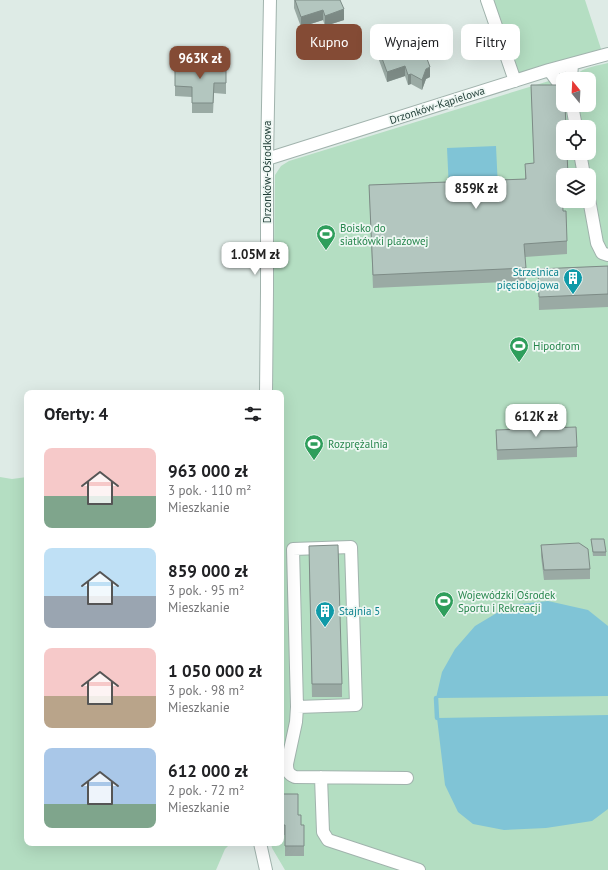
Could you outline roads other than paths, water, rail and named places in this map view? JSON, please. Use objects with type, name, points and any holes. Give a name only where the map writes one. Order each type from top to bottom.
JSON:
[{"type":"street","name":"Drzonków-Ośrodkowa","points":[[266,390],[267,159],[270,0]]},
{"type":"street","points":[[488,0],[515,81]]},
{"type":"street","name":"Drzonków-Kąpielowa","points":[[267,159],[549,70],[608,54]]},
{"type":"street","points":[[571,72],[572,64]]},
{"type":"street","points":[[549,70],[556,80]]},
{"type":"street","points":[[590,208],[597,243],[602,253],[608,255]]},
{"type":"street","points":[[297,707],[356,705],[351,547],[293,549],[297,707],[296,722],[286,764],[288,774],[295,777],[407,778]]},
{"type":"street","points":[[321,777],[323,832],[328,840],[419,870]]},
{"type":"street","points":[[261,846],[266,870]]},
{"type":"water","points":[[496,146],[498,188],[449,190],[447,148]]},
{"type":"water","points":[[548,601],[588,610],[608,626],[608,696],[436,698],[442,672],[455,649],[475,626],[510,605]]},
{"type":"water","points":[[608,715],[608,809],[592,821],[546,828],[504,830],[473,824],[458,812],[445,785],[437,718]]},
{"type":"waterway","points":[[436,698],[437,718]]},
{"type":"place","name":"Boisko do siatkówki plażowej","points":[[326,251]]},
{"type":"place","name":"Strzelnica pięciobojowa","points":[[573,295]]},
{"type":"place","name":"Hipodrom","points":[[519,363]]},
{"type":"place","name":"Rozprężalnia","points":[[314,461]]},
{"type":"place","name":"Wojewódzki Ośrodek Sportu i Rekreacji","points":[[444,618]]},
{"type":"place","name":"Stajnia 5","points":[[325,628]]}]
